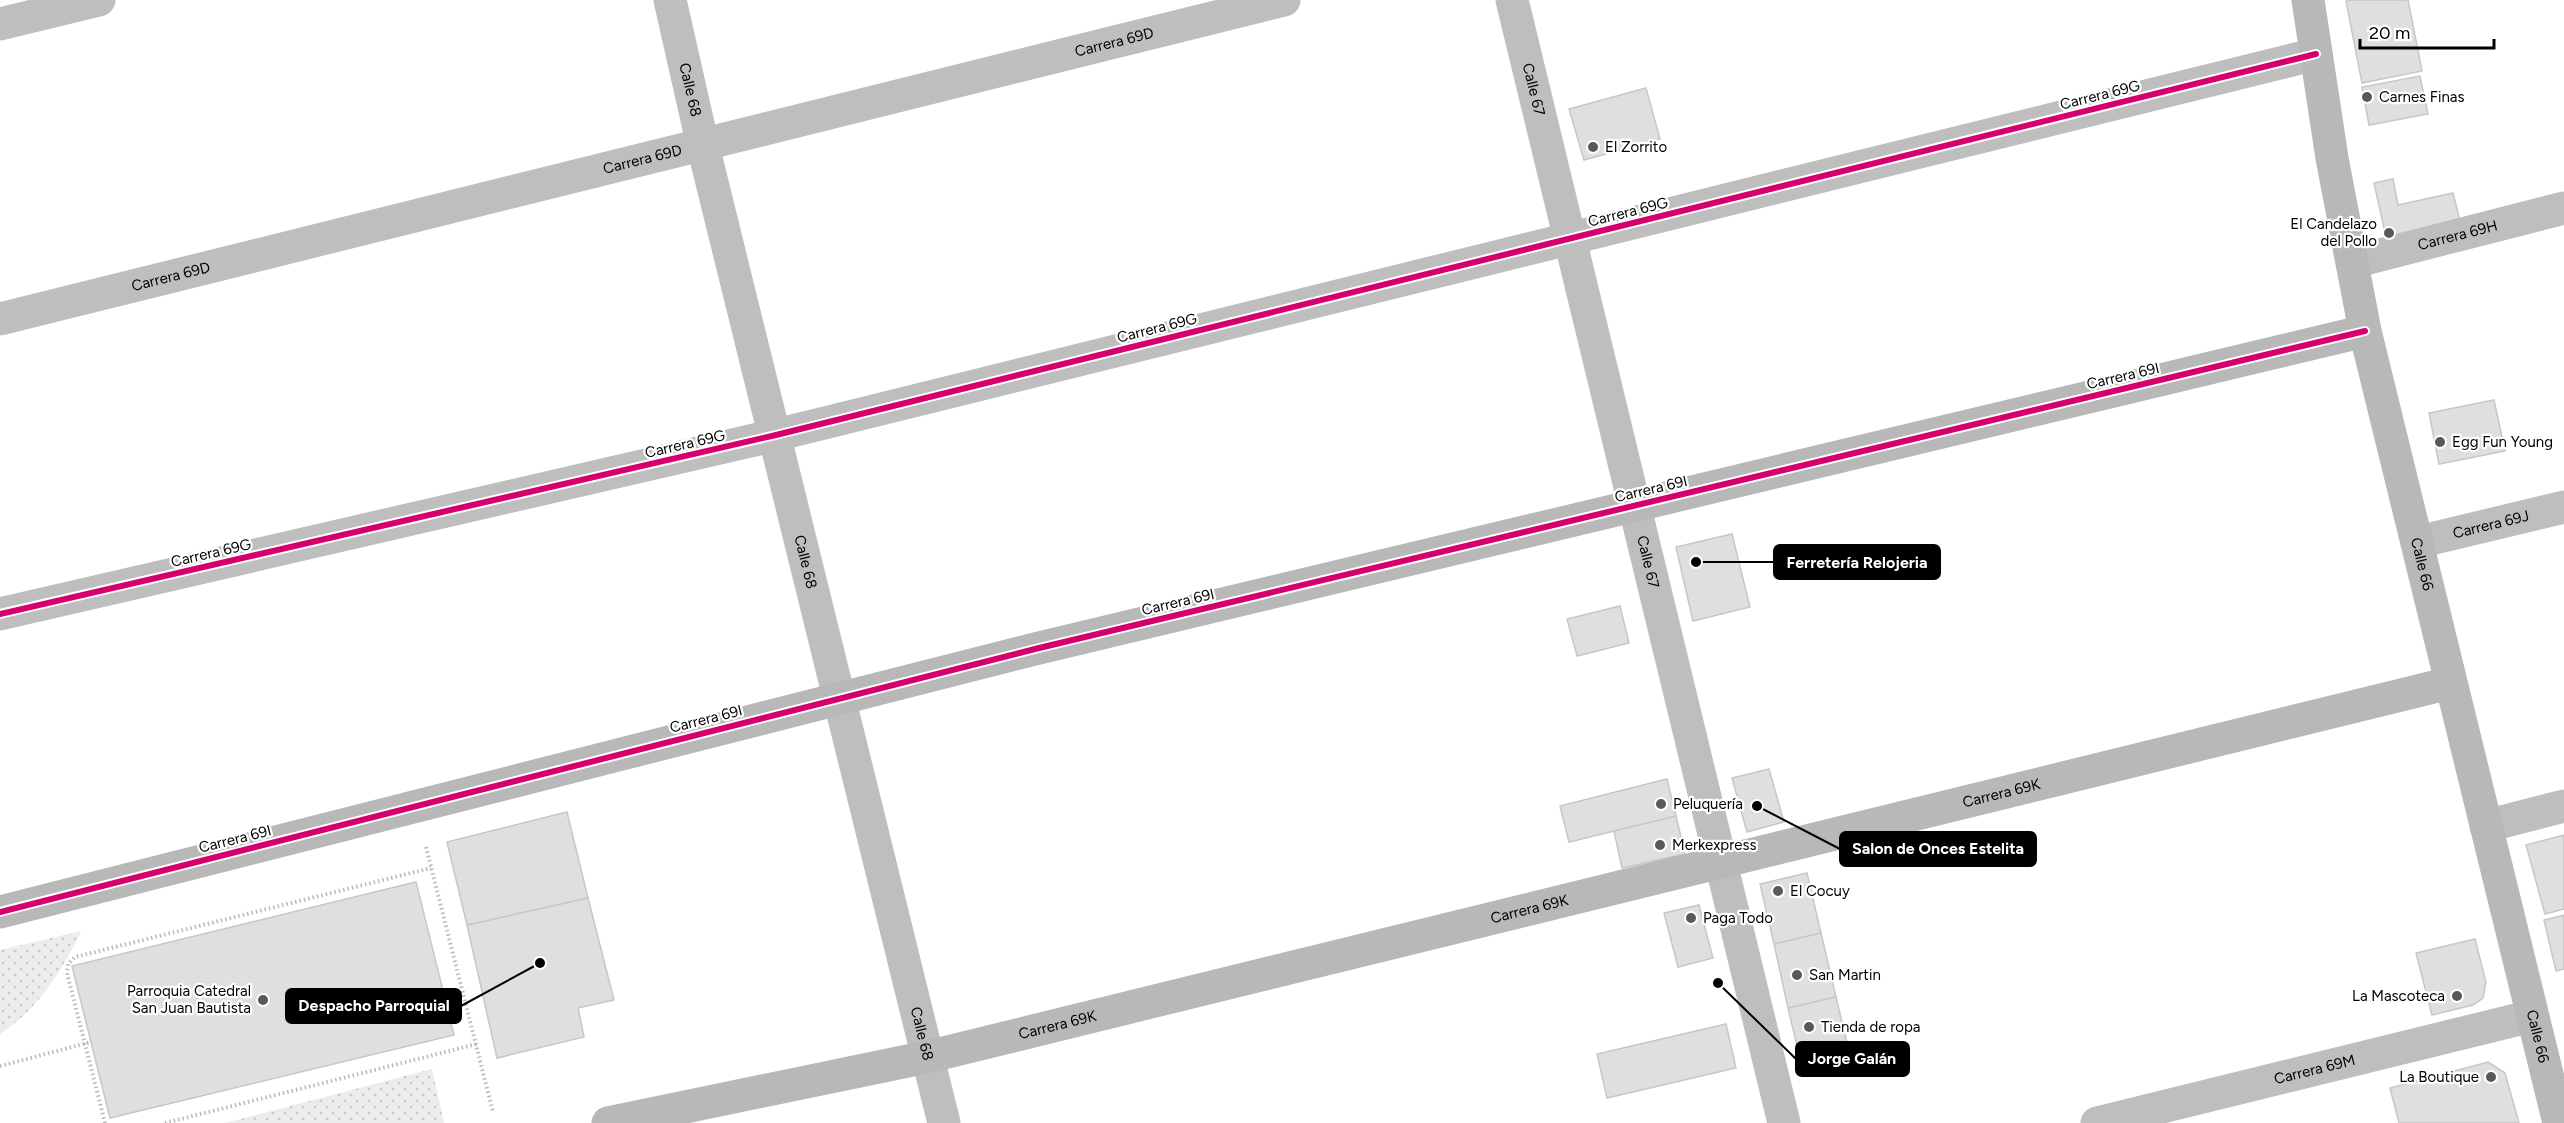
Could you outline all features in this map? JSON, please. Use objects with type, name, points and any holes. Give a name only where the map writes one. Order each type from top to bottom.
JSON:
[{"type":"street","points":[[0,24],[99,0]]},
{"type":"street","name":"Calle 68","points":[[670,0],[703,146],[944,1123]]},
{"type":"street","name":"Carrera 69D","points":[[0,319],[1284,0]]},
{"type":"street","name":"Calle 67","points":[[1512,0],[1784,1123]]},
{"type":"street","name":"Calle 66","points":[[2308,0],[2332,158],[2365,330],[2532,1016],[2560,1120]]},
{"type":"street","name":"Carrera 69G","points":[[0,614],[776,435],[2316,54]]},
{"type":"street","name":"Carrera 69H","points":[[2353,262],[2564,208]]},
{"type":"street","name":"Carrera 69I","points":[[0,912],[1062,642],[2365,330]]},
{"type":"street","name":"Carrera 69J","points":[[2418,542],[2564,507]]},
{"type":"street","name":"Carrera 69K","points":[[608,1123],[927,1057],[2450,683]]},
{"type":"street","points":[[2486,826],[2564,806]]},
{"type":"street","name":"Carrera 69M","points":[[2097,1123],[2532,1016]]},
{"type":"path","points":[[426,847],[494,1112]]},
{"type":"path","points":[[105,1123],[67,973],[68,964],[82,953],[431,868]]},
{"type":"path","points":[[0,1066],[91,1042]]},
{"type":"path","points":[[165,1123],[477,1044]]},
{"type":"shaded area","points":[[81,931],[48,988],[25,1014],[0,1034],[0,950]]},
{"type":"shaded area","points":[[432,1069],[444,1123],[225,1123]]},
{"type":"building","points":[[2408,0],[2422,71],[2362,83],[2346,1]]},
{"type":"building","points":[[2420,76],[2428,114],[2369,125],[2362,87]]},
{"type":"building","points":[[1646,88],[1660,139],[1584,160],[1569,109]]},
{"type":"building","points":[[2393,179],[2398,205],[2453,193],[2460,221],[2386,237],[2374,183]]},
{"type":"building","points":[[2494,400],[2505,451],[2439,464],[2429,413]]},
{"type":"building","points":[[1732,534],[1750,607],[1693,621],[1676,547]]},
{"type":"building","points":[[1620,606],[1629,643],[1577,656],[1567,619]]},
{"type":"building","points":[[1769,769],[1784,822],[1747,832],[1732,778]]},
{"type":"building","points":[[1667,779],[1676,816],[1569,842],[1560,806]]},
{"type":"building","points":[[567,812],[588,898],[467,925],[447,842]]},
{"type":"building","points":[[1676,816],[1685,854],[1622,868],[1614,831]]},
{"type":"building","points":[[2564,835],[2564,909],[2545,914],[2526,845]]},
{"type":"building","points":[[1807,873],[1821,933],[1774,944],[1760,884]]},
{"type":"building","name":"Parroquia Catedral San Juan Bautista","points":[[416,882],[454,1035],[110,1118],[72,966]]},
{"type":"building","points":[[588,898],[614,1000],[578,1008],[584,1037],[497,1058],[467,925]]},
{"type":"building","points":[[1699,905],[1713,958],[1678,967],[1664,913]]},
{"type":"building","points":[[2564,915],[2564,969],[2556,971],[2544,920]]},
{"type":"building","points":[[1821,933],[1836,997],[1788,1008],[1774,944]]},
{"type":"building","points":[[2475,939],[2486,982],[2483,998],[2473,1005],[2432,1015],[2416,953]]},
{"type":"building","points":[[1836,997],[1847,1043],[1799,1054],[1788,1008]]},
{"type":"building","points":[[1726,1024],[1736,1068],[1607,1098],[1597,1054]]},
{"type":"building","points":[[2488,1062],[2505,1073],[2519,1123],[2399,1123],[2390,1088]]},
{"type":"cycle path","points":[[0,614],[776,435],[2316,54]]},
{"type":"cycle path","points":[[0,912],[1039,648],[2365,331]]},
{"type":"place","name":"Carnes Finas","points":[[2367,97]]},
{"type":"place","name":"El Zorrito","points":[[1593,147]]},
{"type":"place","name":"El Candelazo del Pollo","points":[[2389,233]]},
{"type":"place","name":"Egg Fun Young","points":[[2440,442]]},
{"type":"place","name":"Ferretería Relojeria","points":[[1696,562]]},
{"type":"place","name":"Peluquería","points":[[1661,804]]},
{"type":"place","name":"Salon de Onces Estelita","points":[[1757,806]]},
{"type":"place","name":"Merkexpress","points":[[1660,845]]},
{"type":"place","name":"El Cocuy","points":[[1778,891]]},
{"type":"place","name":"Paga Todo","points":[[1691,918]]},
{"type":"place","name":"Despacho Parroquial","points":[[540,963]]},
{"type":"place","name":"San Martin","points":[[1797,975]]},
{"type":"place","name":"Jorge Galán","points":[[1718,983]]},
{"type":"place","name":"La Mascoteca","points":[[2457,996]]},
{"type":"place","name":"Parroquia Catedral San Juan Bautista","points":[[263,1000]]},
{"type":"place","name":"Tienda de ropa","points":[[1809,1027]]},
{"type":"place","name":"La Boutique","points":[[2491,1077]]}]
